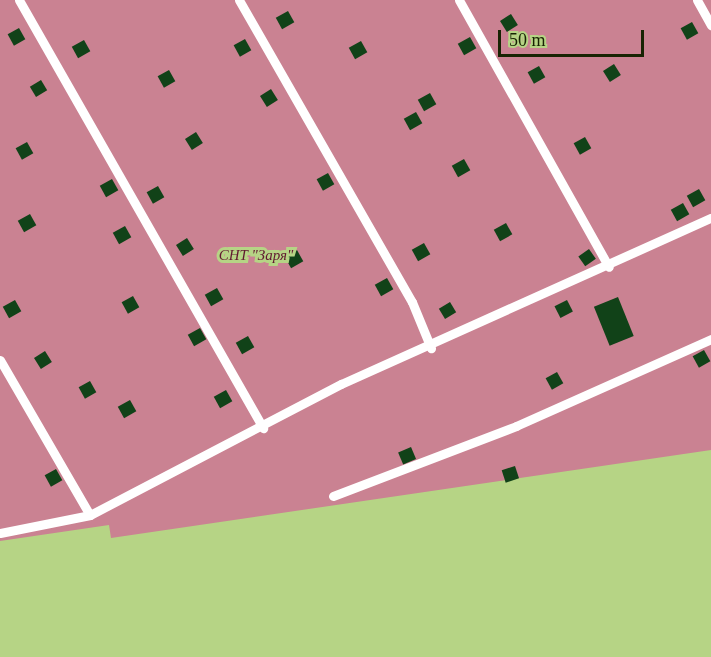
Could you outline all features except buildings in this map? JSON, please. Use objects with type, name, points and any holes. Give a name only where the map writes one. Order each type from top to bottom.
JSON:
[{"type":"lane","points":[[19,0],[263,428]]},
{"type":"lane","points":[[239,0],[412,302],[431,348]]},
{"type":"lane","points":[[459,0],[609,267]]},
{"type":"lane","points":[[697,0],[711,25]]},
{"type":"lane","points":[[0,533],[90,515],[263,428],[341,384],[431,348],[711,218]]},
{"type":"lane","points":[[333,496],[516,426],[711,339]]},
{"type":"lane","points":[[0,360],[90,515]]},
{"type":"green space","name":"СНТ \"Заря\"","points":[[0,0],[711,0],[711,450],[111,538],[109,525],[0,541]]}]
